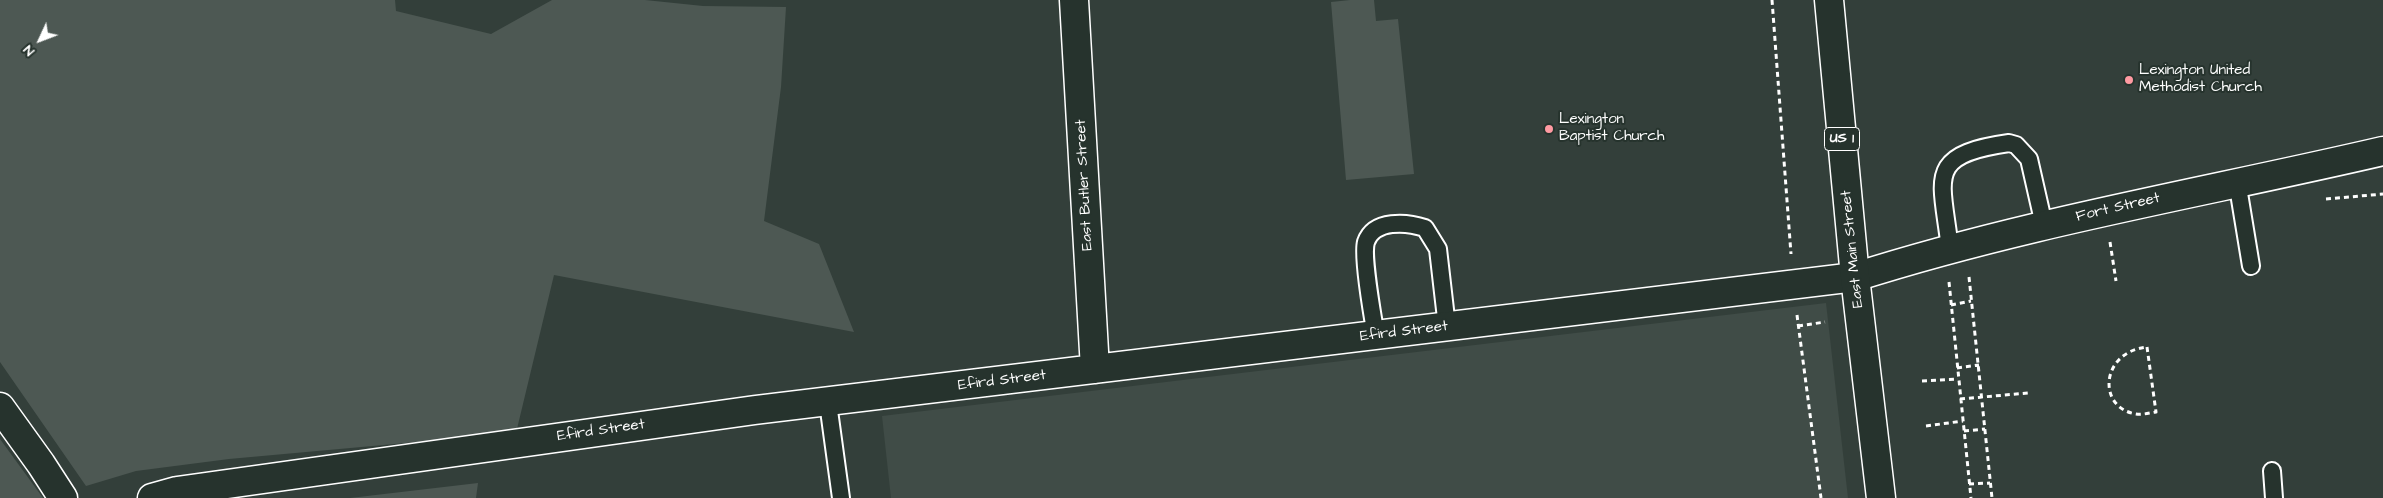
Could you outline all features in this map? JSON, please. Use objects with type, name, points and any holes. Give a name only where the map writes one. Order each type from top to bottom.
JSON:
[{"type":"street","name":"East Butler Street","points":[[1074,0],[1095,370]]},
{"type":"street","name":"East Main Street","points":[[1829,0],[1855,277],[1881,498]]},
{"type":"street","name":"Fort Street","points":[[1855,277],[1950,249],[2044,225],[2237,181],[2383,151]]},
{"type":"street","name":"Efird Street","points":[[152,498],[177,491],[756,410],[828,403],[1855,277]]},
{"type":"street","points":[[0,407],[62,498]]},
{"type":"lane","points":[[1950,249],[1942,182],[1946,166],[1965,152],[2009,143],[2023,151],[2029,159],[2044,225]]},
{"type":"lane","points":[[2237,181],[2251,266]]},
{"type":"lane","points":[[1376,336],[1366,242],[1378,228],[1404,223],[1425,228],[1438,250],[1447,327]]},
{"type":"lane","points":[[828,403],[841,498]]},
{"type":"lane","points":[[2272,471],[2274,498]]},
{"type":"path","points":[[1772,0],[1780,127],[1798,326],[1821,498]]},
{"type":"path","points":[[2109,238],[2116,281]]},
{"type":"path","points":[[1968,272],[1992,498]]},
{"type":"path","points":[[1948,276],[1971,498]]},
{"type":"path","points":[[1951,304],[1972,301]]},
{"type":"path","points":[[1798,326],[1825,322]]},
{"type":"path","points":[[2147,347],[2156,412],[2136,414],[2128,411],[2120,406],[2110,392],[2109,383],[2113,366],[2118,359],[2130,351],[2147,347]]},
{"type":"path","points":[[1957,368],[1979,365]]},
{"type":"path","points":[[1922,381],[1958,379]]},
{"type":"path","points":[[1960,399],[2028,392]]},
{"type":"path","points":[[1926,426],[1963,421]]},
{"type":"path","points":[[1964,431],[1985,429]]},
{"type":"path","points":[[1969,484],[1990,483]]},
{"type":"shaded area","points":[[0,0],[395,0],[396,11],[491,34],[552,0],[645,0],[703,6],[786,7],[781,87],[764,221],[819,244],[854,332],[554,275],[516,433],[229,459],[136,471],[86,486],[0,362]]},
{"type":"shaded area","points":[[1374,0],[1376,21],[1398,19],[1414,174],[1346,180],[1331,2]]},
{"type":"shaded area","points":[[1826,303],[1848,498],[891,498],[882,416]]},
{"type":"shaded area","points":[[0,439],[43,498],[0,498]]},
{"type":"shaded area","points":[[478,483],[476,498],[350,498]]},
{"type":"place","name":"Lexington United Methodist Church","points":[[2129,80]]},
{"type":"place","name":"Lexington Baptist Church","points":[[1549,129]]}]
